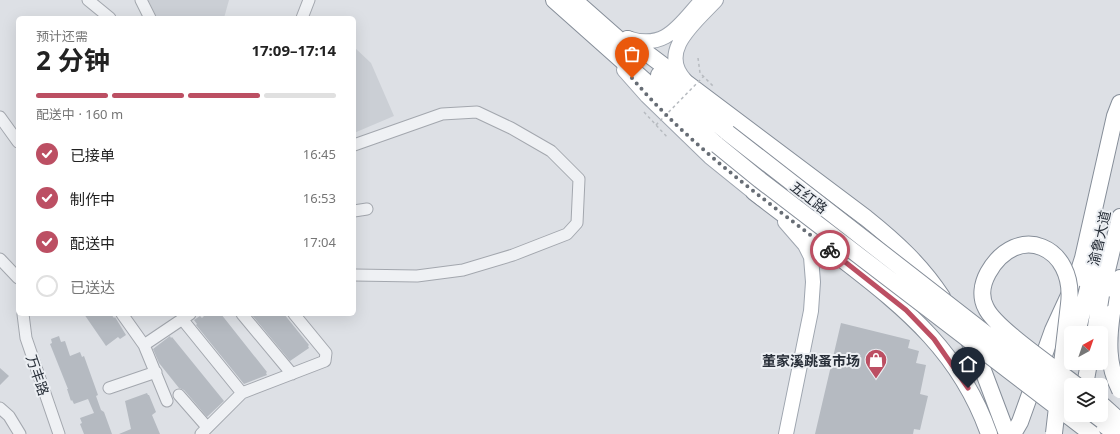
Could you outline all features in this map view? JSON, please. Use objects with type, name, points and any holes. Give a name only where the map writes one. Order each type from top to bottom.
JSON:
[{"type":"highway","name":"五红路","points":[[554,0],[717,145],[760,180],[1092,434]]},
{"type":"highway","name":"五红路","points":[[579,5],[728,133],[1064,395]]},
{"type":"highway","points":[[628,39],[699,83],[903,248],[922,269],[962,327],[981,365],[1007,434]]},
{"type":"highway","points":[[1013,434],[1020,422],[1053,330],[1076,280],[1083,258],[1115,116],[1120,103]]},
{"type":"highway","name":"渝鲁大道","points":[[1095,326],[1094,291],[1120,144]]},
{"type":"highway","points":[[754,192],[906,310],[934,339],[956,368],[974,398],[989,434]]},
{"type":"highway","name":"渝鲁大道","points":[[1080,326],[1094,291],[1113,276],[1120,217]]},
{"type":"highway","points":[[1054,434],[1063,357],[1070,291],[1067,272],[1053,253],[1042,247],[1030,244],[1008,250],[998,257],[985,277],[982,292],[986,308],[996,322],[1061,373]]},
{"type":"highway","points":[[1113,276],[1112,313],[1108,342],[1112,371],[1120,390]]},
{"type":"highway","points":[[1054,434],[1069,370]]},
{"type":"highway","points":[[1108,410],[1120,421]]},
{"type":"highway","points":[[1075,434],[1078,422]]},
{"type":"highway","points":[[1084,434],[1085,422]]},
{"type":"highway","points":[[1100,422],[1116,434]]},
{"type":"main road","points":[[579,5],[628,39],[654,42],[664,38],[673,31],[702,0]]},
{"type":"main road","points":[[699,83],[682,76],[674,59],[681,38],[716,0]]},
{"type":"main road","name":"五红路","points":[[599,40],[646,96],[710,157],[754,192],[797,234],[811,257],[813,269],[811,311],[786,434]]},
{"type":"main road","name":"渝鲁大道","points":[[1113,276],[1120,252]]},
{"type":"street","points":[[88,0],[108,16]]},
{"type":"street","points":[[141,0],[149,16]]},
{"type":"street","points":[[303,16],[309,0]]},
{"type":"street","points":[[356,144],[442,114],[477,112],[511,128],[551,151],[579,179],[577,223],[567,234],[513,255],[464,270],[417,276],[356,275]]},
{"type":"street","points":[[0,117],[16,139]]},
{"type":"street","points":[[356,211],[367,209]]},
{"type":"street","points":[[0,259],[16,276]]},
{"type":"street","name":"万丰路","points":[[23,316],[26,338],[59,434]]},
{"type":"street","points":[[123,316],[144,345],[167,401]]},
{"type":"street","points":[[244,316],[292,374]]},
{"type":"street","points":[[179,395],[204,431],[242,393],[322,364],[327,356],[326,353],[296,316]]},
{"type":"street","points":[[144,345],[186,317],[242,393]]},
{"type":"street","points":[[109,388],[156,372]]},
{"type":"street","points":[[0,408],[9,416],[20,434]]},
{"type":"path","points":[[656,125],[699,83],[698,58]]},
{"type":"path","points":[[699,83],[717,90]]},
{"type":"path","points":[[644,112],[668,138]]},
{"type":"shaded area","points":[[148,0],[229,0],[225,16],[156,16]]},
{"type":"shaded area","points":[[356,49],[371,63],[394,116],[356,132]]},
{"type":"building","points":[[85,316],[115,317],[126,335],[120,339],[118,337],[106,346]]},
{"type":"building","points":[[200,316],[202,318],[204,316],[223,316],[267,372],[267,375],[244,384],[196,325],[197,324],[194,320]]},
{"type":"building","points":[[253,316],[286,316],[309,345],[309,348],[290,361]]},
{"type":"building","name":"董家溪跳蚤市场","points":[[841,323],[910,340],[908,348],[919,351],[916,363],[926,365],[920,394],[928,396],[920,430],[914,429],[913,434],[815,434]]},
{"type":"building","points":[[59,336],[61,342],[65,341],[70,356],[80,352],[82,357],[84,356],[98,395],[96,396],[101,410],[104,412],[112,434],[84,434],[80,424],[82,423],[80,418],[94,413],[88,399],[74,404],[72,400],[71,401],[68,389],[50,344],[52,343],[51,339]]},
{"type":"building","points":[[170,336],[224,401],[207,417],[184,390],[179,388],[159,363],[153,349]]},
{"type":"building","points":[[0,368],[9,376],[0,385]]},
{"type":"building","points":[[147,393],[156,412],[152,415],[160,434],[119,434],[131,429],[125,401]]},
{"type":"way so far","points":[[632,78],[646,96],[710,157],[830,250]]},
{"type":"place","name":"董家溪跳蚤市场","points":[[876,380]]},
{"type":"route","points":[[830,250],[906,310],[934,339],[956,368],[968,388]]}]
